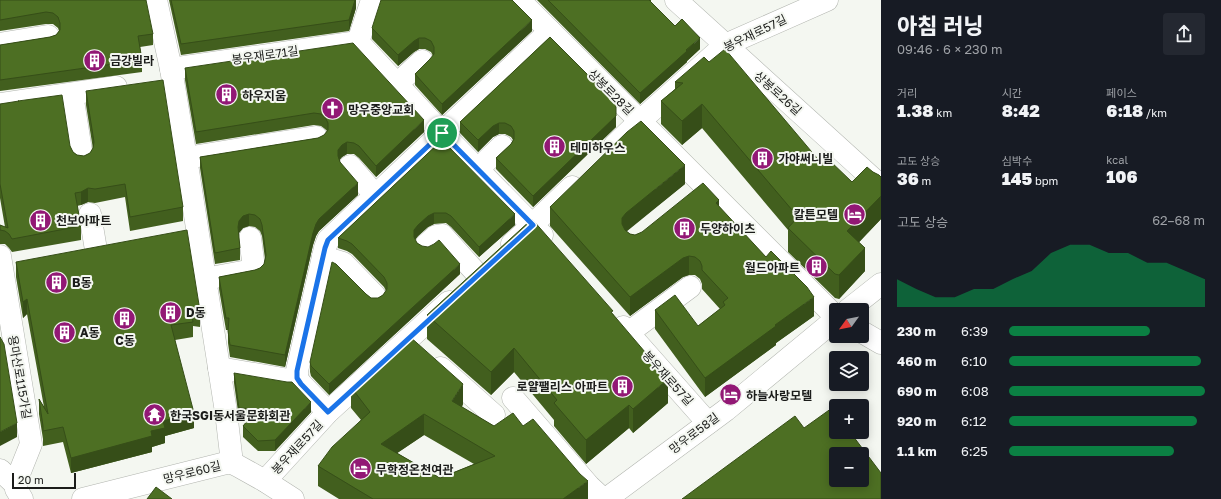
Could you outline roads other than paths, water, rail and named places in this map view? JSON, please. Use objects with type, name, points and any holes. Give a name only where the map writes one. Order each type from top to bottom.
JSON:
[{"type":"street","points":[[372,0],[358,42],[442,133],[533,225],[554,249]]},
{"type":"street","name":"상봉로28길","points":[[519,0],[829,311]]},
{"type":"street","name":"상봉로26길","points":[[676,0],[881,186]]},
{"type":"street","name":"봉우재로57길","points":[[601,159],[640,121],[725,45],[827,0]]},
{"type":"street","points":[[161,1],[166,77],[186,158],[189,232],[205,279],[232,463]]},
{"type":"street","points":[[219,368],[288,380],[294,380],[297,378],[297,371],[328,240],[550,31]]},
{"type":"street","points":[[0,44],[48,36]]},
{"type":"street","name":"봉우재로71길","points":[[166,77],[358,42]]},
{"type":"street","points":[[397,84],[422,61]]},
{"type":"street","points":[[0,104],[134,85]]},
{"type":"street","points":[[72,94],[82,157]]},
{"type":"street","points":[[186,158],[316,137]]},
{"type":"street","points":[[478,169],[502,146]]},
{"type":"street","points":[[350,166],[375,195]]},
{"type":"street","name":"봉우재로57길","points":[[265,481],[328,412],[533,225],[584,176]]},
{"type":"street","points":[[686,199],[704,185]]},
{"type":"street","points":[[90,214],[96,250]]},
{"type":"street","points":[[426,245],[436,236],[442,235],[478,275]]},
{"type":"street","points":[[205,279],[253,270],[250,238]]},
{"type":"street","points":[[323,257],[343,263],[375,296]]},
{"type":"street","name":"용마산로115가길","points":[[6,263],[31,444],[12,484]]},
{"type":"street","points":[[857,303],[881,284]]},
{"type":"street","points":[[628,333],[690,287]]},
{"type":"street","name":"봉우재로57길","points":[[612,315],[708,423]]},
{"type":"street","name":"망우로58길","points":[[513,398],[589,486],[605,499],[708,423],[829,324]]},
{"type":"street","points":[[869,336],[881,343]]},
{"type":"street","points":[[408,339],[494,415]]},
{"type":"street","name":"봉우재로57길","points":[[297,378],[328,412]]},
{"type":"street","name":"망우로60길","points":[[83,499],[232,463],[265,481],[293,499]]},
{"type":"place","name":"금강빌라","points":[[95,60]]},
{"type":"place","name":"하우지움","points":[[227,95]]},
{"type":"place","name":"망우중앙교회","points":[[332,109]]},
{"type":"place","name":"테미하우스","points":[[555,147]]},
{"type":"place","name":"가야써니빌","points":[[763,158]]},
{"type":"place","name":"칼튼모텔","points":[[854,214]]},
{"type":"place","name":"천보아파트","points":[[41,220]]},
{"type":"place","name":"두양하이츠","points":[[684,228]]},
{"type":"place","name":"월드아파트","points":[[816,267]]},
{"type":"place","name":"B동","points":[[56,282]]},
{"type":"place","name":"D동","points":[[170,312]]},
{"type":"place","name":"C동","points":[[125,319]]},
{"type":"place","name":"A동","points":[[65,332]]},
{"type":"place","name":"로얄팰리스 아파트","points":[[623,386]]},
{"type":"place","name":"하늘사랑모텔","points":[[730,395]]},
{"type":"place","name":"한국SGI동서울문화회관","points":[[154,415]]},
{"type":"place","name":"무학정온천여관","points":[[360,469]]}]
